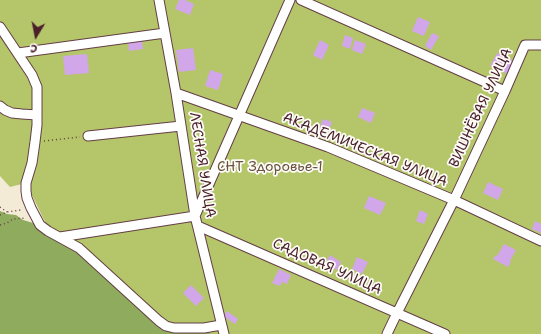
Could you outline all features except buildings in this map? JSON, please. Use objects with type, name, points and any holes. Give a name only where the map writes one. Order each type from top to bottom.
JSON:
[{"type":"street","name":"ЛЕСНАЯ УЛИЦА","points":[[159,0],[176,92],[195,216],[223,330]]},
{"type":"street","points":[[60,237],[195,216],[290,0]]},
{"type":"street","points":[[301,0],[505,91]]},
{"type":"street","points":[[0,27],[32,75],[37,87],[36,142],[26,183],[27,198],[40,225],[79,248],[166,326],[174,328],[204,328],[223,330]]},
{"type":"street","points":[[18,53],[165,33]]},
{"type":"street","name":"ВИШНЁВАЯ УЛИЦА","points":[[387,334],[454,200],[525,45],[541,46]]},
{"type":"street","name":"АКАДЕМИЧЕСКАЯ УЛИЦА","points":[[176,92],[328,148],[454,200],[541,241]]},
{"type":"street","points":[[0,106],[12,113],[37,115]]},
{"type":"street","points":[[88,136],[181,126]]},
{"type":"street","name":"САДОВАЯ УЛИЦА","points":[[198,226],[445,334]]},
{"type":"path","points":[[36,142],[88,136]]},
{"type":"path","points":[[0,206],[6,212]]},
{"type":"path","points":[[0,215],[6,212],[31,208]]},
{"type":"path","points":[[0,225],[13,219],[36,217]]},
{"type":"green space","name":"СНТ Здоровье-1","points":[[0,0],[541,0],[541,334],[211,334],[204,328],[166,326],[49,230],[26,183],[10,187],[0,176]]},
{"type":"green space","points":[[0,211],[7,214],[16,215],[23,220],[40,225],[68,241],[166,326],[204,328],[211,334],[0,334]]}]
